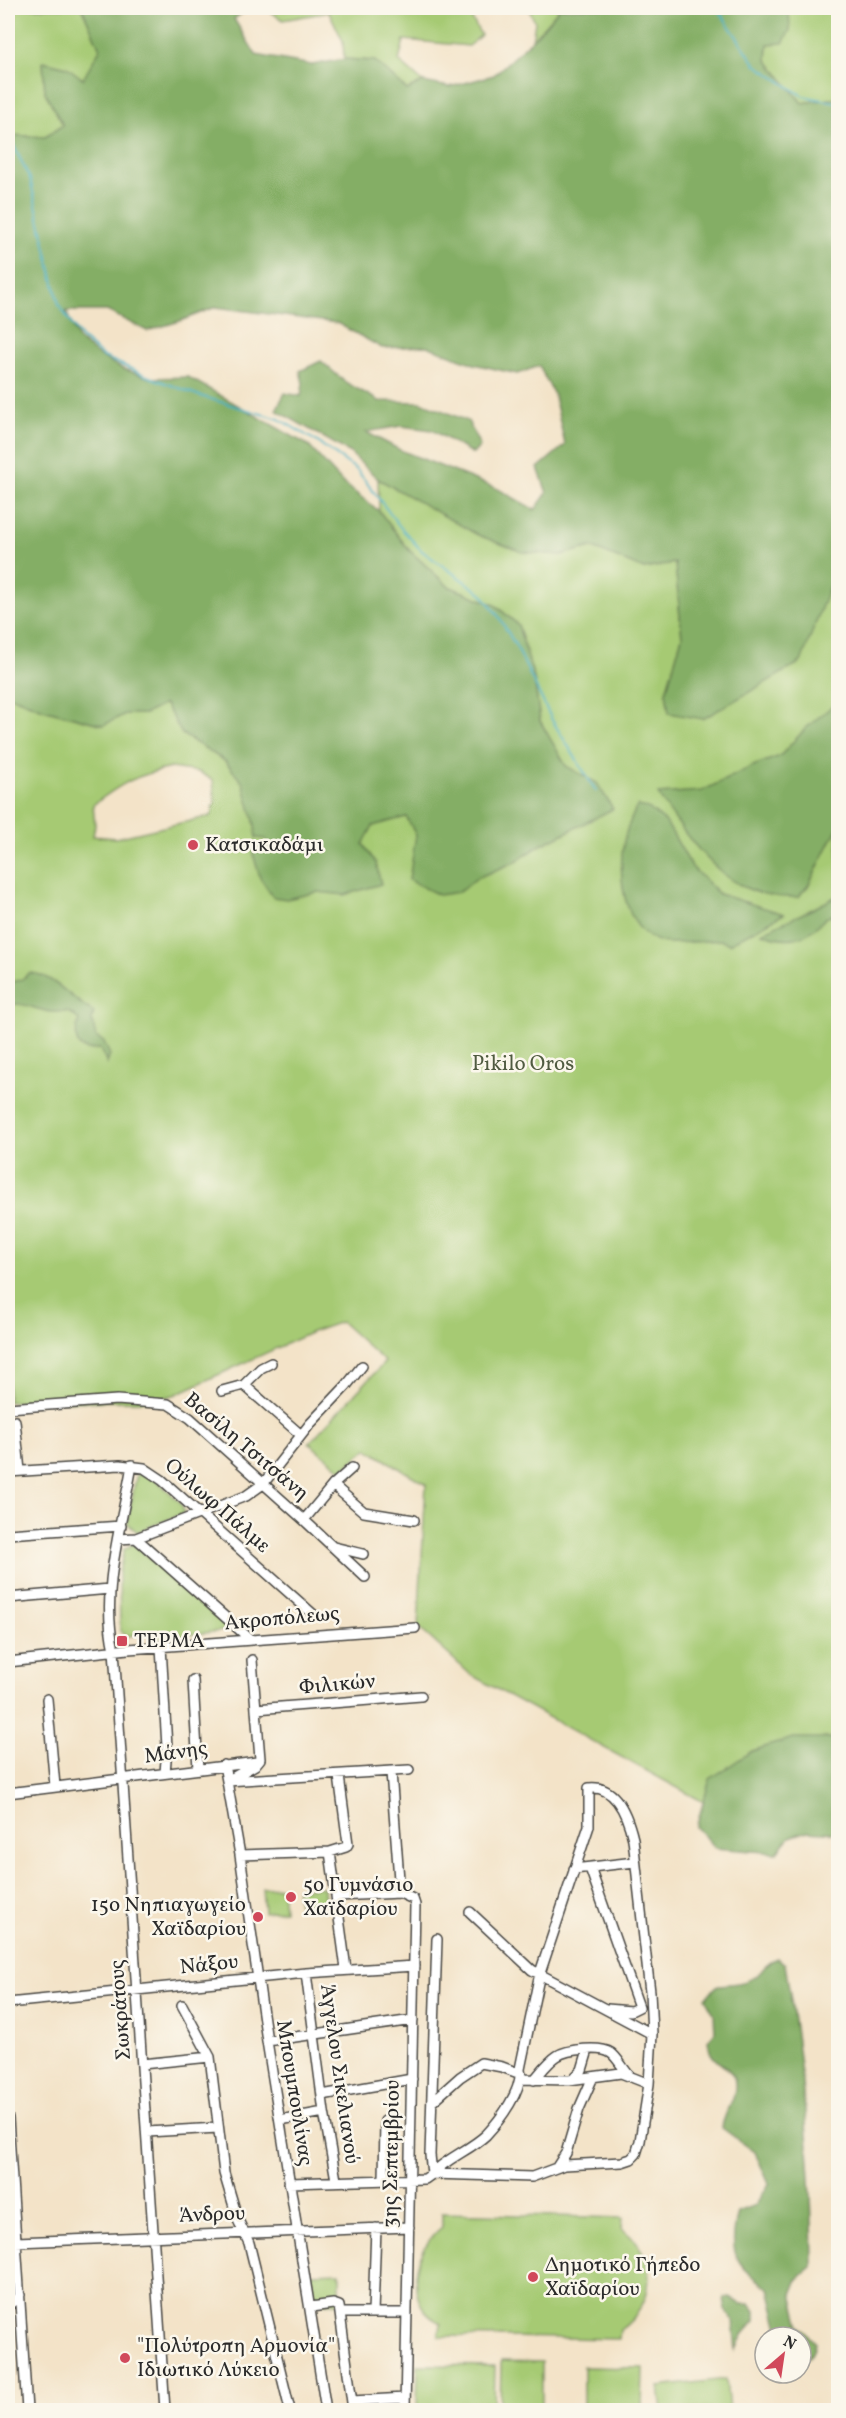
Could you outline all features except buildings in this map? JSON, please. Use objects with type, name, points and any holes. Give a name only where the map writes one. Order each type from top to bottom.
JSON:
[{"type":"street","points":[[222,1391],[244,1385],[261,1368],[270,1364]]},
{"type":"street","points":[[118,1539],[136,1538],[199,1512],[246,1496],[263,1484],[301,1435],[362,1366]]},
{"type":"street","points":[[244,1385],[301,1435]]},
{"type":"street","name":"Βασίλη Τσιτσάνη","points":[[8,1408],[117,1400],[168,1404],[190,1418],[365,1577]]},
{"type":"street","points":[[15,1421],[20,1471]]},
{"type":"street","name":"Ούλωφ Πάλμε","points":[[8,1472],[132,1465],[154,1473],[314,1614]]},
{"type":"street","name":"Σωκράτους","points":[[132,1465],[110,1589],[110,1631],[114,1650],[165,2410]]},
{"type":"street","points":[[304,1520],[333,1485],[352,1468]]},
{"type":"street","points":[[333,1485],[364,1512],[414,1520]]},
{"type":"street","points":[[8,1534],[121,1526]]},
{"type":"street","points":[[136,1538],[251,1640]]},
{"type":"street","points":[[332,1546],[363,1554]]},
{"type":"street","points":[[8,1598],[110,1589]]},
{"type":"street","name":"Ακροπόλεως","points":[[8,1662],[114,1650],[415,1628]]},
{"type":"street","points":[[161,1647],[167,1747],[165,1773]]},
{"type":"street","points":[[252,1660],[259,1761]]},
{"type":"street","points":[[193,1680],[198,1768]]},
{"type":"street","name":"Φιλικών","points":[[256,1709],[421,1696]]},
{"type":"street","points":[[47,1698],[55,1786]]},
{"type":"street","points":[[224,1765],[259,1761]]},
{"type":"street","points":[[227,1781],[259,1761]]},
{"type":"street","name":"Μάνης","points":[[8,1793],[224,1765],[227,1781],[409,1770]]},
{"type":"street","points":[[337,1896],[400,1893],[391,1772]]},
{"type":"street","points":[[240,1855],[330,1852],[343,1849],[348,1844],[339,1776]]},
{"type":"street","name":"Μπουμπουλίνας","points":[[227,1781],[326,2410]]},
{"type":"street","points":[[289,2183],[425,2179],[438,2167],[486,2134],[513,2099],[521,2077],[520,2069],[540,1972],[589,1826],[589,1792],[591,1787],[602,1790],[612,1796],[624,1810],[633,1839],[650,1992],[652,2034],[649,2084],[636,2154],[631,2159],[622,2162],[564,2165],[532,2177],[432,2174]]},
{"type":"street","points":[[330,1852],[346,1970]]},
{"type":"street","points":[[574,1869],[635,1862]]},
{"type":"street","points":[[590,1868],[639,2007],[631,2011],[602,2008]]},
{"type":"street","name":"3ης Σεπτεμβρίου","points":[[400,1893],[413,1899],[415,1905],[405,2410]]},
{"type":"street","points":[[470,1912],[518,1958],[602,2008],[652,2034]]},
{"type":"street","points":[[432,2174],[430,2155],[437,1939]]},
{"type":"street","name":"Νάξου","points":[[8,2003],[306,1973],[414,1966]]},
{"type":"street","name":"Άγγελου Σικελιανού","points":[[306,1973],[324,2112],[336,2180]]},
{"type":"street","points":[[182,2006],[210,2058],[224,2173],[263,2299],[290,2410]]},
{"type":"street","points":[[267,2042],[413,2020]]},
{"type":"street","points":[[534,2080],[547,2065],[563,2053],[588,2050],[605,2050],[613,2054],[629,2075]]},
{"type":"street","points":[[573,2079],[582,2070],[588,2050]]},
{"type":"street","points":[[142,2064],[210,2058]]},
{"type":"street","points":[[432,2102],[460,2077],[481,2063],[502,2067],[521,2077],[534,2080],[573,2079],[621,2073],[649,2084]]},
{"type":"street","points":[[557,2168],[566,2153],[579,2109],[593,2077]]},
{"type":"street","points":[[322,2095],[412,2079]]},
{"type":"street","points":[[280,2120],[324,2112]]},
{"type":"street","points":[[8,2118],[9,2163],[27,2410]]},
{"type":"street","points":[[384,2179],[385,2121]]},
{"type":"street","points":[[147,2132],[218,2128]]},
{"type":"street","name":"Άνδρου","points":[[16,2242],[409,2227]]},
{"type":"street","points":[[373,2313],[376,2228]]},
{"type":"street","points":[[8,2306],[20,2295]]},
{"type":"street","points":[[311,2307],[333,2304],[340,2310],[407,2313]]},
{"type":"street","points":[[340,2310],[353,2406],[405,2398]]},
{"type":"green space","points":[[8,8],[82,8],[100,49],[83,80],[67,67],[43,61],[45,92],[63,125],[45,137],[8,135]]},
{"type":"green space","points":[[82,8],[250,8],[234,19],[256,55],[312,65],[344,59],[375,61],[407,90],[423,82],[450,87],[494,75],[532,40],[560,8],[784,8],[789,11],[790,30],[783,43],[768,44],[767,60],[802,103],[838,98],[838,563],[801,662],[703,719],[669,713],[666,692],[682,637],[675,563],[644,569],[591,547],[561,555],[522,552],[478,535],[378,479],[349,452],[276,410],[285,393],[301,396],[303,383],[300,371],[321,361],[345,382],[379,401],[421,402],[468,421],[480,446],[473,454],[432,430],[401,426],[366,432],[400,450],[498,489],[535,510],[547,493],[538,468],[565,445],[554,395],[539,366],[517,374],[474,364],[427,346],[382,348],[337,323],[216,307],[147,331],[107,311],[66,311],[78,339],[98,355],[123,369],[150,378],[188,377],[308,445],[343,483],[379,511],[409,550],[448,586],[495,605],[518,625],[534,678],[540,721],[566,766],[597,783],[613,809],[541,845],[515,862],[477,878],[459,892],[439,895],[409,880],[416,835],[406,817],[373,826],[363,844],[376,863],[381,884],[345,895],[318,892],[287,899],[273,897],[260,878],[252,850],[271,847],[266,839],[256,838],[255,825],[243,783],[225,761],[182,734],[165,704],[145,714],[125,714],[104,725],[43,709],[8,695],[8,135],[45,137],[63,125],[45,92],[43,61],[67,67],[83,79],[100,49]]},
{"type":"green space","points":[[270,8],[469,8],[471,17],[481,35],[469,46],[404,40],[399,61],[423,82],[407,90],[375,61],[344,59],[343,41],[329,12],[283,20],[270,12]]},
{"type":"green space","points":[[528,8],[560,8],[532,40],[535,22]]},
{"type":"green space","points":[[784,8],[838,8],[838,98],[802,103],[767,60],[768,44],[789,11]]},
{"type":"green space","name":"Pikilo Oros","points":[[378,479],[417,499],[561,555],[591,547],[644,569],[675,563],[682,637],[666,692],[838,563],[838,1817],[709,1805],[471,1675],[418,1627],[426,1484],[367,1449],[342,1470],[309,1443],[385,1362],[341,1322],[312,1332],[174,1395],[151,1401],[8,1402],[8,695],[43,709],[103,725],[125,714],[145,714],[165,703],[182,734],[225,761],[243,783],[547,733],[540,721],[534,678],[518,625],[495,605],[448,586],[409,550],[379,511]],"holes":[[[171,768],[199,772],[213,780],[215,802],[211,816],[116,838],[93,836],[95,825],[93,805],[121,785]]]},
{"type":"green space","points":[[838,701],[838,827],[808,886],[798,897],[779,897],[762,894],[733,881],[708,860],[685,833],[658,794],[702,791],[753,766],[780,756],[806,728]]},
{"type":"green space","points":[[637,806],[648,808],[666,822],[692,867],[719,894],[784,914],[729,944],[721,940],[666,943],[648,936],[631,914],[626,900],[621,869],[624,841]]},
{"type":"green space","points":[[838,895],[838,913],[828,917],[803,936],[783,938],[762,933],[820,905]]},
{"type":"green space","points":[[29,973],[46,977],[94,1012],[92,1020],[96,1037],[104,1042],[110,1055],[107,1064],[100,1049],[89,1050],[80,1046],[77,1038],[79,1020],[70,1013],[49,1012],[17,1004],[8,1005],[8,981],[14,982]]},
{"type":"green space","points":[[137,1473],[152,1476],[181,1503],[184,1513],[137,1532],[127,1523]]},
{"type":"green space","points":[[133,1544],[231,1630],[160,1638],[154,1633],[127,1636],[120,1631],[119,1572],[124,1549]]},
{"type":"green space","points":[[793,1738],[838,1740],[838,1833],[808,1831],[790,1837],[777,1853],[715,1848],[696,1827],[710,1779],[752,1751]]},
{"type":"green space","points":[[282,1887],[284,1910],[264,1912],[262,1888]]},
{"type":"green space","points":[[324,1887],[325,1902],[298,1904],[297,1889]]},
{"type":"green space","points":[[777,1958],[785,1964],[797,2040],[805,2114],[811,2189],[813,2266],[798,2279],[792,2294],[800,2325],[778,2325],[769,2288],[741,2264],[734,2248],[738,2212],[756,2205],[769,2184],[755,2152],[722,2128],[734,2095],[735,2083],[729,2070],[710,2052],[708,2041],[715,2032],[714,2014],[705,1998],[718,1985],[751,1979]]},
{"type":"green space","name":"Δημοτικό Γήπεδο Χαϊδαρίου","points":[[442,2213],[623,2218],[622,2229],[634,2240],[648,2266],[649,2280],[641,2307],[632,2320],[620,2330],[619,2339],[439,2336],[441,2324],[427,2314],[420,2302],[416,2290],[416,2278],[421,2255],[427,2244],[442,2227]]},
{"type":"green space","points":[[340,2272],[340,2302],[315,2304],[311,2273]]},
{"type":"green space","points":[[730,2297],[741,2304],[750,2304],[755,2311],[755,2321],[742,2336],[736,2350],[733,2321],[726,2310],[724,2298]]},
{"type":"green space","points":[[501,2361],[542,2362],[542,2410],[500,2410]]},
{"type":"green space","points":[[418,2365],[495,2366],[494,2410],[417,2410]]},
{"type":"green space","points":[[583,2367],[643,2368],[642,2410],[583,2409]]},
{"type":"green space","points":[[726,2379],[729,2410],[662,2410],[659,2387]]},
{"type":"waterway","points":[[717,8],[756,65],[803,96],[838,103]]},
{"type":"waterway","points":[[8,134],[30,179],[59,305],[81,338],[104,357],[147,376],[200,396],[279,419],[316,441],[357,470],[401,528],[422,551],[482,594],[517,648],[552,720],[596,791]]},
{"type":"place","name":"Κατσικαδάμι","points":[[193,845]]},
{"type":"place","name":"ΤΕΡΜΑ","points":[[122,1641]]},
{"type":"place","name":"5ο Γυμνάσιο Χαϊδαρίου","points":[[291,1897]]},
{"type":"place","name":"15ο Νηπιαγωγείο Χαϊδαρίου","points":[[258,1917]]},
{"type":"place","name":"Δημοτικό Γήπεδο Χαϊδαρίου","points":[[533,2277]]},
{"type":"place","name":"\"Πολύτροπη Αρμονία\" Ιδιωτικό Λύκειο","points":[[125,2358]]}]
